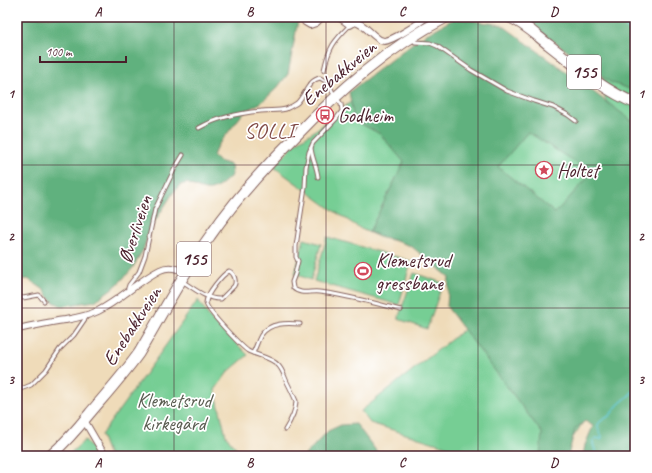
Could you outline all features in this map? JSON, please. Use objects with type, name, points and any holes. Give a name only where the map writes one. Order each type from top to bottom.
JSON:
[{"type":"main road","name":"Enebakkveien","points":[[50,456],[69,438],[120,379],[139,353],[208,237],[224,215],[258,176],[336,96],[368,69],[398,47],[447,17]]},
{"type":"main road","name":"155","points":[[509,17],[537,35],[612,92],[635,103]]},
{"type":"street","points":[[304,17],[305,22],[310,25],[316,23],[322,17]]},
{"type":"street","points":[[339,17],[350,25],[355,22],[358,23],[377,38],[384,41],[410,28],[426,17]]},
{"type":"street","name":"Øverliveien","points":[[17,329],[88,315],[102,309],[159,270],[174,268],[182,270],[184,277]]},
{"type":"street","points":[[84,420],[105,456]]},
{"type":"lane","points":[[324,70],[331,46],[341,33],[350,25]]},
{"type":"lane","points":[[412,38],[416,42],[430,43],[437,46],[471,70],[507,91],[534,102],[553,107],[576,121]]},
{"type":"lane","points":[[199,128],[228,116],[286,109],[298,102],[308,86],[314,80],[322,79],[327,82],[341,104],[342,111],[316,139],[309,152],[296,246],[296,257],[298,261],[292,282],[293,288],[296,291],[317,292],[364,300],[401,310]]},
{"type":"lane","points":[[311,146],[318,177]]},
{"type":"lane","name":"Øverliveien","points":[[129,290],[129,285],[139,272],[145,256],[155,209],[183,155]]},
{"type":"lane","points":[[184,277],[201,293],[208,296],[218,299],[223,297],[234,286],[236,280],[229,271],[225,274],[213,288],[208,296],[206,303],[210,311],[238,343],[253,353],[275,362],[283,373],[296,401],[296,406],[290,422],[285,430]]},
{"type":"lane","points":[[17,296],[25,298],[39,295],[44,302]]},
{"type":"lane","points":[[17,390],[31,385],[46,370],[60,349],[74,336],[88,315]]},
{"type":"lane","points":[[253,353],[261,335],[272,326],[289,323],[300,324]]},
{"type":"green space","points":[[17,17],[298,17],[288,74],[277,88],[262,102],[244,112],[216,148],[213,156],[218,161],[231,165],[232,175],[211,190],[201,189],[187,183],[180,185],[173,193],[151,227],[143,250],[132,269],[118,284],[95,301],[62,306],[52,301],[43,289],[28,279],[17,280]]},
{"type":"green space","points":[[520,17],[635,17],[631,31],[635,37],[635,91],[610,82]]},
{"type":"green space","points":[[455,18],[502,25],[635,123],[635,456],[583,456],[585,445],[593,426],[585,421],[575,429],[568,456],[540,456],[542,433],[447,307],[449,277],[411,246],[369,232],[404,162],[380,134],[354,120],[349,92],[418,39]],"holes":[[[528,132],[592,173],[555,213],[498,167]]]},
{"type":"green space","points":[[611,67],[635,78],[635,127],[608,110],[601,79]]},
{"type":"green space","points":[[353,100],[635,148],[635,253],[407,243],[381,238],[361,229],[274,167],[294,144],[313,132]]},
{"type":"green space","name":"Klemetsrud gressbane","points":[[327,237],[411,261],[399,305],[314,281]]},
{"type":"green space","points":[[304,239],[321,244],[311,280],[295,274]]},
{"type":"green space","points":[[414,273],[443,283],[427,329],[398,319]]},
{"type":"green space","name":"Klemetsrud kirkegård","points":[[198,300],[212,321],[248,355],[228,372],[215,390],[226,436],[243,456],[109,456],[101,435]]},
{"type":"green space","points":[[477,319],[611,380],[564,451],[559,456],[474,455],[370,423],[361,411]]},
{"type":"green space","points":[[356,424],[380,456],[304,456],[328,431],[341,425]]},
{"type":"green space","name":"Klemetsrud kirkegård","points":[[85,440],[99,456],[67,456]]},
{"type":"waterway","points":[[616,17],[635,37]]},
{"type":"waterway","points":[[594,456],[595,450],[593,441],[596,438],[601,439],[602,437],[598,428],[599,423],[609,416],[635,389]]},
{"type":"place","name":"Godheim","points":[[325,115]]},
{"type":"place","name":"Holtet","points":[[544,170]]},
{"type":"place","name":"Klemetsrud gressbane","points":[[363,271]]},
{"type":"district","name":"SOLLI","points":[[270,131]]}]
